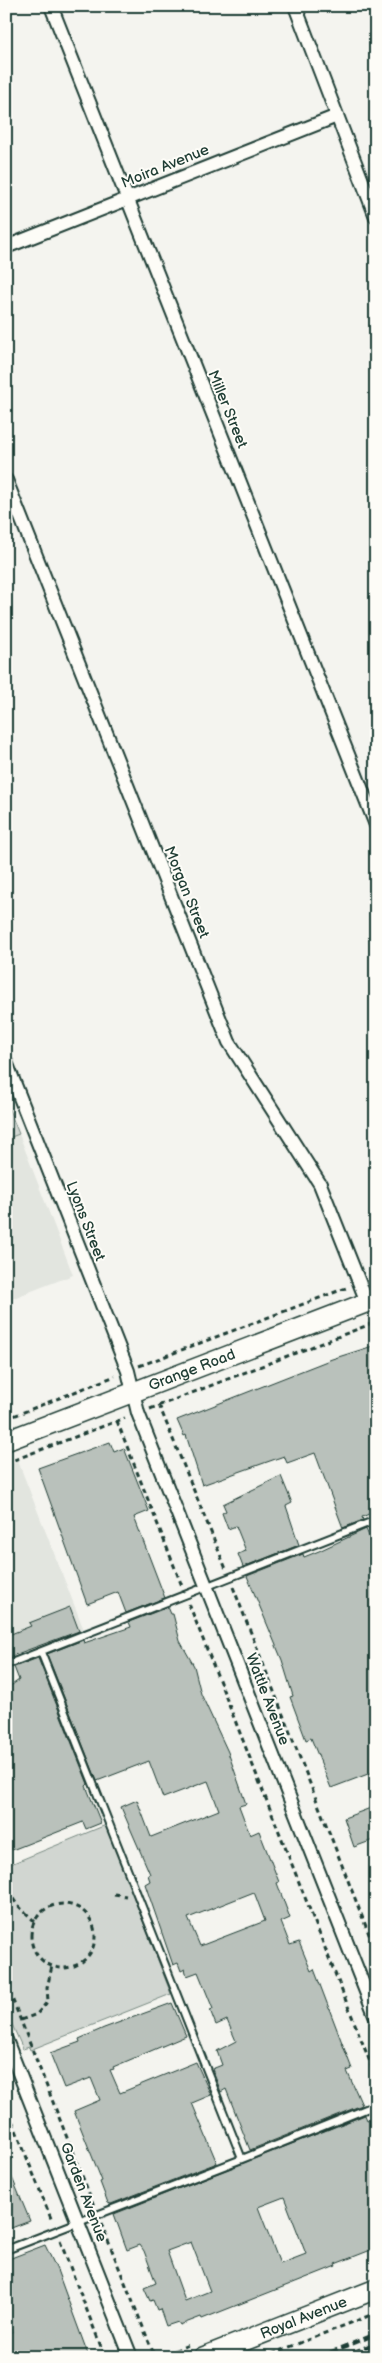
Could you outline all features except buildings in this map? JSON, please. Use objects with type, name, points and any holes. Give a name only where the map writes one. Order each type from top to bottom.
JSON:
[{"type":"main road","name":"Grange Road","points":[[6,1441],[371,1300]]},
{"type":"main road","name":"Royal Avenue","points":[[203,2357],[376,2289]]},
{"type":"street","name":"Miller Street","points":[[51,6],[376,825]]},
{"type":"street","points":[[295,6],[376,218]]},
{"type":"street","name":"Moira Avenue","points":[[6,247],[337,116]]},
{"type":"street","name":"Morgan Street","points":[[6,480],[229,1042],[320,1184],[360,1283],[371,1300]]},
{"type":"street","name":"Lyons Street","points":[[6,1062],[128,1371],[133,1392]]},
{"type":"street","name":"Wattle Avenue","points":[[133,1392],[138,1413],[376,2017]]},
{"type":"street","name":"Garden Avenue","points":[[6,2040],[131,2357]]},
{"type":"lane","points":[[6,1665],[208,1588],[373,1521],[376,1534]]},
{"type":"lane","points":[[41,1652],[242,2159]]},
{"type":"lane","points":[[6,2250],[376,2105]]},
{"type":"path","points":[[6,1418],[360,1283]]},
{"type":"path","points":[[6,1463],[376,1322]]},
{"type":"path","points":[[159,1405],[230,1579],[376,1952]]},
{"type":"path","points":[[117,1421],[376,2077]]},
{"type":"path","points":[[6,1894],[11,1895],[18,1908],[25,1911],[35,1922]]},
{"type":"path","points":[[61,1904],[72,1906],[82,1911],[90,1920],[94,1941],[90,1953],[83,1961],[74,1966],[63,1968],[52,1966],[42,1961],[34,1950],[31,1939],[35,1922],[44,1910],[61,1904]]},
{"type":"path","points":[[21,2020],[38,2014],[48,2001],[47,1988],[52,1966]]},
{"type":"path","points":[[6,1983],[155,2357]]},
{"type":"path","points":[[264,2357],[376,2313]]},
{"type":"shaded area","points":[[6,1102],[19,1134],[6,1139]]},
{"type":"shaded area","points":[[19,1134],[73,1275],[6,1301],[6,1139]]},
{"type":"shaded area","points":[[18,1461],[84,1630],[6,1659],[6,1466]]},
{"type":"shaded area","points":[[106,1825],[171,1994],[30,2050],[29,2047],[23,2049],[6,2011],[6,1866]]},
{"type":"railway","points":[[319,2357],[376,2334]]},
{"type":"railway","points":[[342,2357],[376,2343]]},
{"type":"railway","points":[[367,2357],[376,2353]]}]
